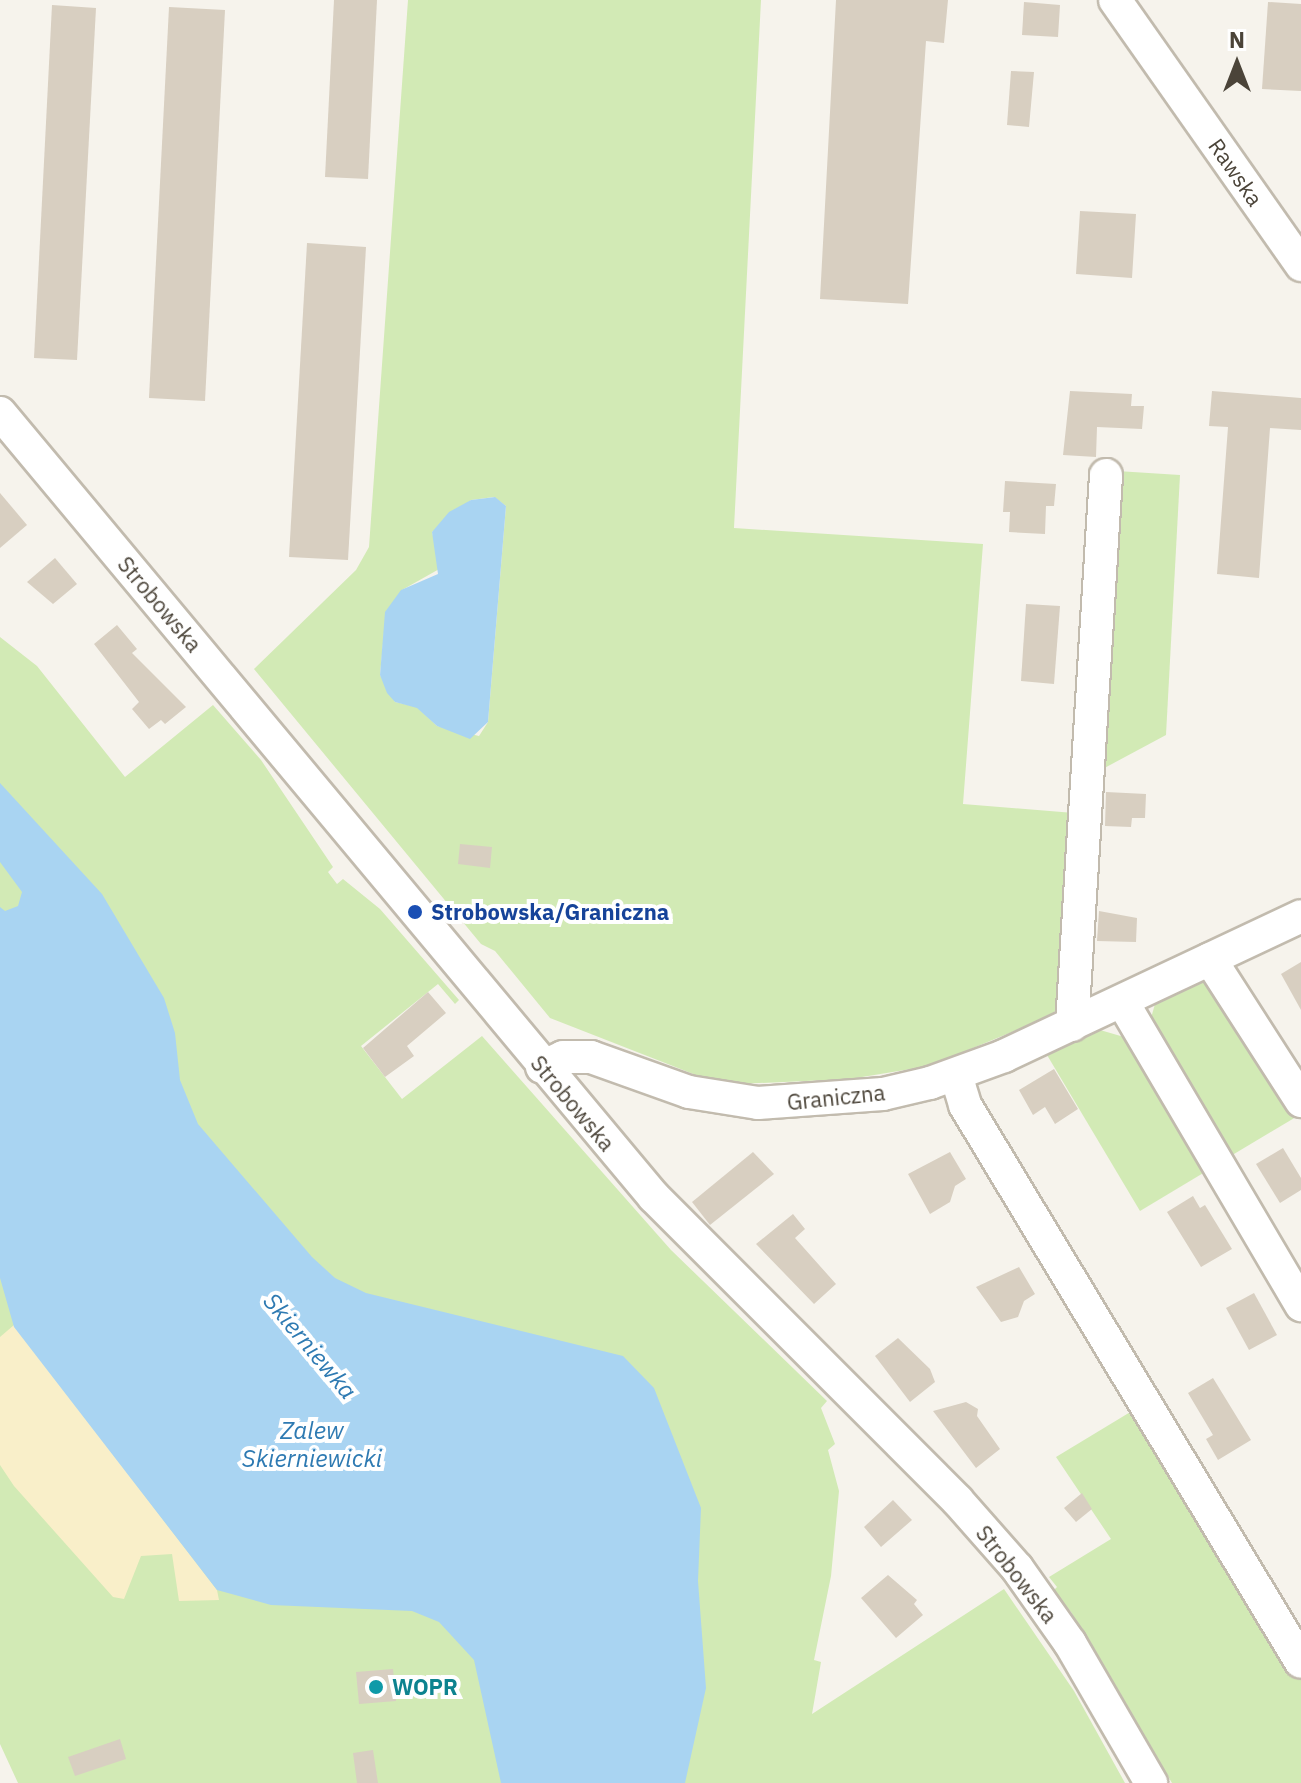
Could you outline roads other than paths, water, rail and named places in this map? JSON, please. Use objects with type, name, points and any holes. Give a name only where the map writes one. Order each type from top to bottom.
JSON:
[{"type":"street","name":"Rawska","points":[[1115,0],[1301,265]]},
{"type":"street","name":"Strobowska","points":[[0,413],[542,1067],[654,1197],[957,1500],[1017,1568],[1070,1643],[1151,1783]]},
{"type":"street","points":[[1072,1025],[1106,475]]},
{"type":"street","name":"Graniczna","points":[[542,1067],[563,1057],[591,1057],[689,1092],[781,1104],[883,1094],[956,1075],[1072,1025],[1301,916]]},
{"type":"street","points":[[1210,959],[1301,1101]]},
{"type":"street","points":[[1122,1001],[1301,1305]]},
{"type":"street","points":[[956,1075],[965,1105],[1301,1662]]},
{"type":"water","points":[[495,497],[506,506],[488,722],[470,739],[437,726],[417,708],[395,702],[387,693],[380,675],[385,612],[401,590],[438,574],[432,532],[449,512],[471,500]]},
{"type":"water","name":"Zalew Skierniewicki","points":[[0,783],[102,894],[164,998],[175,1033],[180,1080],[198,1124],[312,1257],[335,1278],[366,1293],[623,1356],[654,1388],[701,1508],[698,1581],[706,1688],[685,1783],[501,1783],[474,1660],[439,1622],[412,1611],[271,1605],[217,1590],[14,1327],[0,1278],[0,907],[5,911],[18,906],[22,892],[0,862]]},
{"type":"place","name":"Strobowska/Graniczna","points":[[415,912]]},
{"type":"place","name":"WOPR","points":[[376,1687]]},
{"type":"water label","name":"Skierniewka","points":[[310,1346]]}]
